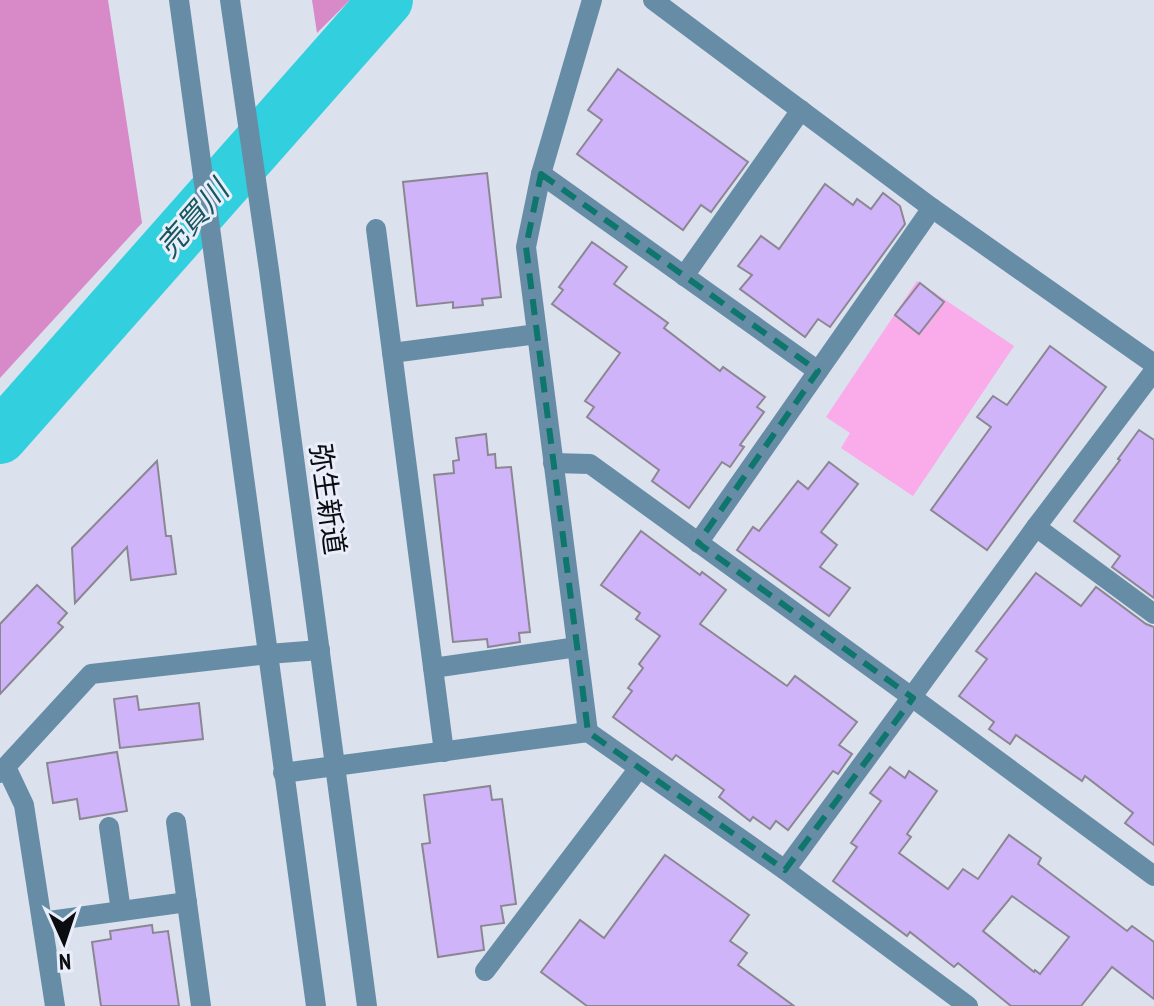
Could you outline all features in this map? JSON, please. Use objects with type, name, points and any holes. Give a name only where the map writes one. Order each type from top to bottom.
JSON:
[{"type":"street","points":[[179,0],[316,1006]]},
{"type":"street","name":"弥生新道","points":[[230,0],[367,1006]]},
{"type":"street","points":[[588,732],[526,247],[541,174],[592,0]]},
{"type":"street","points":[[653,0],[932,208],[1154,364]]},
{"type":"street","points":[[684,276],[801,110]]},
{"type":"street","points":[[541,174],[818,371]]},
{"type":"street","points":[[698,543],[932,208]]},
{"type":"street","points":[[376,229],[444,752]]},
{"type":"street","points":[[392,353],[537,334]]},
{"type":"street","points":[[785,870],[1154,371]]},
{"type":"street","points":[[553,463],[590,464],[1154,876]]},
{"type":"street","points":[[1036,527],[1154,614]]},
{"type":"street","points":[[433,668],[577,647]]},
{"type":"street","points":[[55,1006],[24,805],[3,770],[91,674],[320,650]]},
{"type":"street","points":[[283,773],[588,732],[785,870],[968,1006]]},
{"type":"street","points":[[485,971],[639,768]]},
{"type":"street","points":[[176,822],[201,1006]]},
{"type":"street","points":[[109,827],[121,911]]},
{"type":"street","points":[[42,922],[187,902]]},
{"type":"highlighted area","points":[[541,174],[818,371],[698,543],[913,698],[785,870],[588,732],[526,247]]},
{"type":"shaded area","points":[[0,0],[108,0],[142,223],[0,378]]},
{"type":"shaded area","points":[[312,0],[350,0],[317,33]]},
{"type":"shaded area","points":[[917,281],[1014,346],[913,496],[841,448],[850,433],[826,417]]},
{"type":"building","points":[[618,69],[748,162],[711,212],[701,205],[683,230],[577,154],[602,120],[588,110]]},
{"type":"building","points":[[487,173],[501,297],[482,299],[483,305],[453,308],[453,302],[417,306],[403,182]]},
{"type":"building","points":[[825,184],[853,205],[857,199],[871,209],[883,193],[900,206],[905,224],[830,327],[818,319],[805,337],[740,289],[752,275],[738,266],[761,236],[779,249]]},
{"type":"building","points":[[592,242],[627,267],[614,284],[668,323],[664,328],[720,371],[723,367],[765,397],[757,407],[764,412],[740,445],[744,447],[730,467],[722,462],[689,508],[652,481],[659,470],[587,417],[594,407],[585,401],[620,353],[552,304],[563,290],[559,287]]},
{"type":"building","points":[[920,283],[944,302],[919,334],[895,315]]},
{"type":"building","points":[[1050,346],[1106,387],[987,550],[931,510],[991,427],[977,417],[993,396],[1007,405]]},
{"type":"building","points":[[1139,430],[1154,440],[1154,598],[1112,567],[1120,556],[1074,521]]},
{"type":"building","points":[[486,434],[488,455],[495,454],[496,468],[511,467],[530,632],[519,633],[520,642],[488,647],[487,639],[453,642],[434,475],[454,473],[453,461],[459,460],[456,438]]},
{"type":"building","points":[[157,461],[166,536],[171,536],[176,574],[131,580],[127,547],[75,603],[72,548]]},
{"type":"building","points":[[829,462],[858,484],[821,532],[837,545],[820,567],[850,588],[829,616],[737,550],[753,527],[759,531],[798,481],[808,489]]},
{"type":"building","points":[[641,531],[700,575],[702,572],[726,590],[700,624],[787,686],[795,676],[857,722],[839,745],[852,754],[838,774],[833,771],[788,830],[776,821],[770,829],[753,817],[750,821],[719,797],[724,790],[676,755],[672,760],[613,717],[632,691],[628,688],[643,668],[639,664],[660,636],[636,619],[640,613],[601,585]]},
{"type":"building","points":[[1036,573],[1081,606],[1096,587],[1154,627],[1154,845],[1125,823],[1133,813],[1085,776],[1082,781],[1016,735],[1010,744],[989,729],[994,722],[959,696],[987,659],[976,651]]},
{"type":"building","points":[[37,585],[67,613],[58,623],[63,627],[0,694],[0,624]]},
{"type":"building","points":[[137,696],[139,710],[199,703],[203,739],[120,748],[114,699]]},
{"type":"building","points":[[117,752],[127,811],[80,819],[77,799],[53,803],[47,763]]},
{"type":"building","points":[[890,767],[905,778],[909,771],[937,791],[907,834],[911,837],[899,853],[948,889],[963,869],[978,879],[1009,835],[1041,858],[1038,864],[1127,931],[1132,926],[1154,942],[1154,999],[1112,967],[1081,1006],[1011,1006],[958,963],[954,967],[910,932],[907,936],[833,881],[857,847],[851,843],[881,801],[870,793]],"holes":[[[1012,896],[1069,937],[1040,974],[983,931]]]},
{"type":"building","points":[[490,786],[492,800],[502,799],[516,904],[501,906],[504,923],[481,926],[484,950],[438,957],[422,844],[430,843],[424,795]]},
{"type":"building","points":[[665,855],[749,915],[730,941],[747,953],[738,965],[794,1006],[587,1006],[541,972],[580,920],[604,938]]},
{"type":"building","points":[[152,925],[153,933],[168,931],[179,1006],[101,1006],[92,942],[111,939],[110,931]]},
{"type":"waterway","name":"売買川","points":[[0,437],[386,0]]}]
